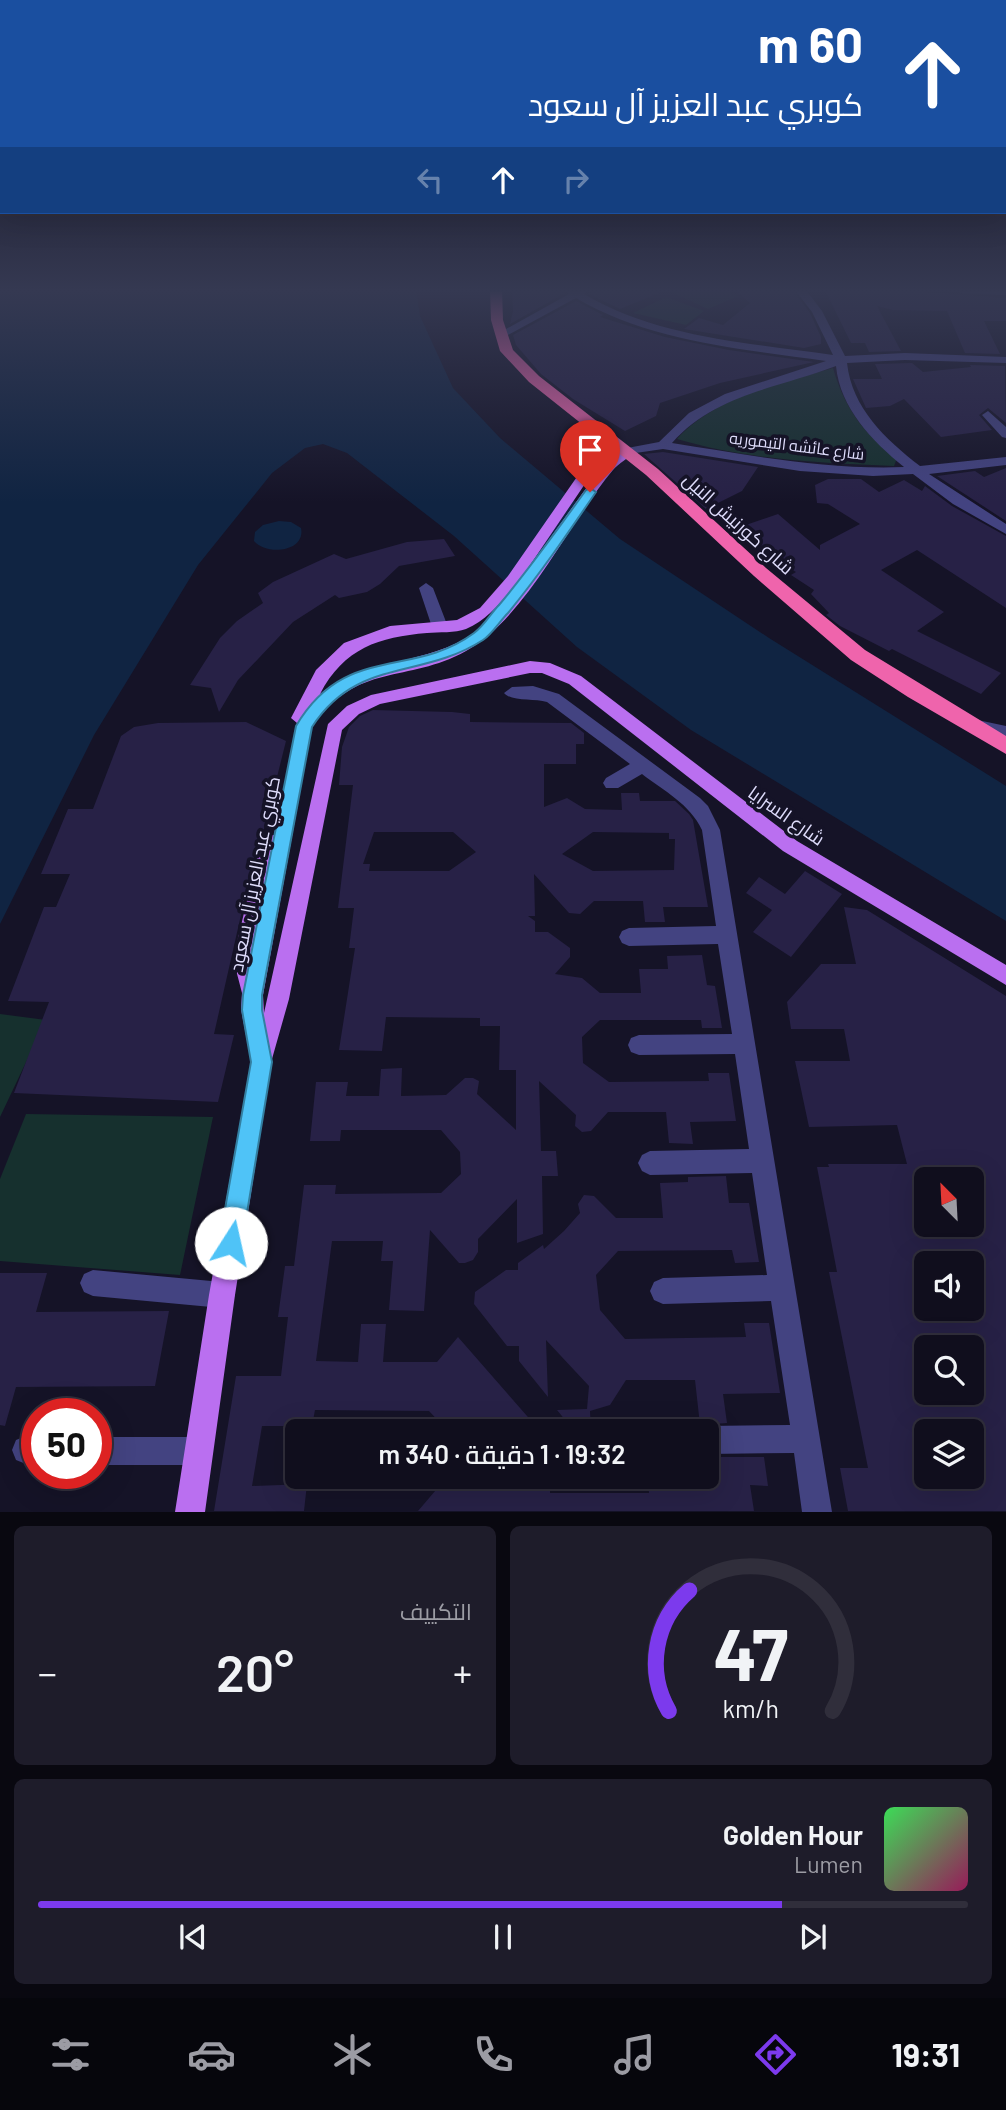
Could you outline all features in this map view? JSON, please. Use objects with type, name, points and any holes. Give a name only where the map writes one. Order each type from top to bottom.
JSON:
[{"type":"highway","name":"شارع كورنيش النيل","points":[[516,361],[534,379],[627,452],[770,581],[858,655],[1006,747]]},
{"type":"main road","name":"كوبري عبد العزيز آل سعود","points":[[252,995],[304,726],[320,702],[345,683],[376,670],[446,655],[481,635],[513,579],[610,438]]},
{"type":"main road","name":"كوبري عبد العزيز آل سعود","points":[[252,995],[247,981],[246,951],[293,739],[307,698],[329,664],[350,647],[376,635],[404,629],[467,623],[496,608],[606,470],[627,452]]},
{"type":"main road","points":[[440,627],[450,640],[446,655]]},
{"type":"main road","points":[[329,664],[331,676],[345,683]]},
{"type":"main road","name":"شارع السرايا","points":[[261,1062],[278,999],[334,728],[342,717],[356,707],[377,699],[530,667],[556,671],[575,680],[790,846],[1006,976]]},
{"type":"main road","points":[[190,1511],[222,1295],[261,1062],[252,995]]},
{"type":"street","points":[[663,445],[676,428],[714,402],[839,361]]},
{"type":"street","points":[[841,361],[839,374],[850,402],[916,471],[956,502],[1006,530]]},
{"type":"street","points":[[988,415],[1006,434]]},
{"type":"street","name":"شارع عائشه التيموريه","points":[[627,452],[663,445],[800,467],[863,471],[916,471],[1006,461]]},
{"type":"street","points":[[426,588],[440,627]]},
{"type":"street","points":[[512,693],[533,692],[553,698],[694,803],[707,821],[745,1044],[780,1288],[817,1511]]},
{"type":"street","points":[[966,724],[1006,732]]},
{"type":"street","points":[[612,783],[643,765]]},
{"type":"street","points":[[629,937],[727,936]]},
{"type":"street","points":[[639,1045],[745,1044]]},
{"type":"street","points":[[650,1163],[763,1161]]},
{"type":"street","points":[[93,1283],[222,1295]]},
{"type":"street","points":[[663,1291],[780,1288]]},
{"type":"street","points":[[719,1440],[804,1439]]},
{"type":"street","points":[[112,1451],[198,1451]]},
{"type":"green space","points":[[833,368],[849,408],[865,430],[897,458],[894,466],[757,456],[677,439],[710,412],[730,402],[771,386]]},
{"type":"green space","points":[[0,1014],[46,1020],[0,1117]]},
{"type":"green space","points":[[26,1114],[213,1117],[180,1275],[0,1261],[0,1179]]},
{"type":"water","points":[[0,361],[440,361],[453,388],[500,438],[620,539],[769,638],[1006,786],[1006,921],[691,730],[577,647],[454,536],[347,453],[323,444],[305,448],[272,473],[198,565],[94,735],[0,924]]},
{"type":"water","points":[[279,521],[291,522],[301,528],[301,536],[291,547],[267,549],[254,541],[255,532],[263,525]]},
{"type":"building","points":[[529,361],[814,362],[720,383],[660,403],[656,416],[625,431],[573,399],[541,374]]},
{"type":"building","points":[[912,363],[923,372],[971,367],[970,365],[1005,366],[1006,423],[988,408],[979,415],[992,430],[941,437],[904,399],[890,406],[866,408],[853,379],[882,379],[875,364]]},
{"type":"building","points":[[663,452],[758,467],[742,491],[706,509],[644,454]]},
{"type":"building","points":[[1006,468],[1006,521],[937,476],[975,471],[984,477]]},
{"type":"building","points":[[828,479],[861,479],[879,492],[904,480],[922,491],[925,486],[952,506],[1006,536],[1006,608],[917,550],[881,570],[944,612],[917,631],[1001,673],[981,694],[840,626],[826,615],[829,613],[811,594],[814,590],[791,575],[796,572],[766,554],[737,528],[778,514],[820,550],[820,545],[860,524],[828,504],[817,503],[815,485]]},
{"type":"building","points":[[444,539],[455,556],[399,566],[367,592],[339,598],[335,595],[293,622],[238,680],[219,712],[211,688],[190,685],[220,638],[237,621],[263,603],[258,593],[273,582],[334,554],[346,559],[407,542]]},
{"type":"building","points":[[373,710],[470,714],[470,722],[571,723],[584,733],[584,744],[576,744],[576,764],[544,764],[544,807],[567,798],[585,809],[622,810],[621,793],[639,793],[640,801],[675,801],[689,814],[693,820],[708,907],[663,907],[665,922],[645,922],[643,901],[594,901],[580,914],[569,913],[534,874],[535,916],[528,916],[535,921],[535,932],[548,932],[570,948],[570,957],[555,974],[582,978],[600,993],[641,993],[639,969],[668,969],[667,956],[702,955],[707,985],[715,986],[722,1028],[702,1028],[701,1020],[600,1020],[582,1037],[583,1063],[609,1082],[709,1081],[708,1073],[729,1073],[736,1121],[690,1122],[693,1144],[669,1143],[666,1112],[608,1112],[591,1131],[582,1132],[575,1126],[576,1115],[539,1081],[541,1151],[556,1151],[558,1176],[542,1176],[543,1234],[517,1243],[517,1199],[478,1239],[478,1252],[473,1260],[465,1263],[459,1263],[430,1230],[424,1311],[389,1310],[393,1261],[381,1261],[383,1241],[332,1241],[316,1361],[358,1362],[361,1324],[386,1324],[383,1362],[437,1362],[458,1337],[530,1419],[437,1419],[429,1411],[315,1410],[313,1419],[285,1419],[285,1426],[262,1426],[252,1486],[285,1485],[285,1489],[306,1489],[304,1511],[214,1511],[236,1376],[281,1376],[288,1317],[278,1317],[285,1266],[294,1266],[304,1185],[336,1185],[335,1194],[441,1193],[461,1174],[460,1152],[441,1130],[341,1130],[340,1141],[310,1141],[316,1082],[348,1082],[346,1096],[379,1096],[381,1069],[402,1068],[401,1096],[446,1095],[465,1078],[473,1078],[479,1081],[477,1094],[516,1130],[516,1070],[499,1070],[500,1026],[480,1026],[480,1018],[386,1017],[382,1051],[339,1050],[355,948],[349,948],[354,908],[338,908],[353,785],[339,785],[342,747],[349,727],[360,716]],"holes":[[[374,832],[453,832],[476,852],[449,871],[369,871],[370,864],[363,864]],[[593,832],[669,833],[669,839],[675,839],[674,870],[593,871],[562,854]]]},
{"type":"building","points":[[246,722],[286,741],[263,833],[258,840],[214,1034],[234,1035],[218,1102],[14,1093],[49,1002],[8,1001],[44,907],[56,907],[70,874],[41,874],[68,809],[93,809],[121,736],[134,727],[158,723]]},
{"type":"building","points":[[805,871],[842,894],[791,957],[753,932],[772,910],[746,893],[759,877],[785,894]]},
{"type":"building","points":[[844,907],[867,910],[1006,996],[1006,1511],[848,1511],[840,1468],[868,1468],[829,1272],[837,1272],[817,1167],[829,1167],[828,1164],[907,1164],[897,1125],[809,1127],[795,1061],[850,1061],[844,1029],[791,1029],[787,1002],[821,964],[856,964]]},
{"type":"building","points":[[726,1176],[729,1203],[749,1203],[759,1262],[735,1263],[732,1250],[618,1251],[596,1275],[600,1310],[625,1339],[746,1337],[744,1323],[769,1323],[780,1393],[723,1394],[727,1423],[719,1424],[719,1419],[699,1419],[695,1380],[626,1380],[610,1405],[590,1411],[590,1419],[564,1419],[557,1410],[587,1409],[589,1386],[546,1340],[548,1397],[519,1361],[519,1346],[507,1346],[474,1304],[475,1292],[506,1270],[518,1270],[518,1263],[543,1245],[544,1249],[580,1213],[578,1204],[584,1195],[594,1196],[616,1218],[663,1218],[660,1183],[688,1182],[688,1177]]},
{"type":"building","points":[[0,1273],[47,1273],[36,1312],[169,1311],[155,1386],[16,1387],[5,1426],[0,1425]]},
{"type":"building","points":[[719,1457],[764,1457],[768,1486],[750,1485],[754,1511],[418,1511],[437,1489],[550,1489],[550,1493],[649,1493],[649,1489],[719,1489]]},
{"type":"route","points":[[231,1243],[261,1062],[252,995],[300,739],[310,713],[331,691],[360,676],[446,655],[481,635],[527,581],[590,492]]}]
